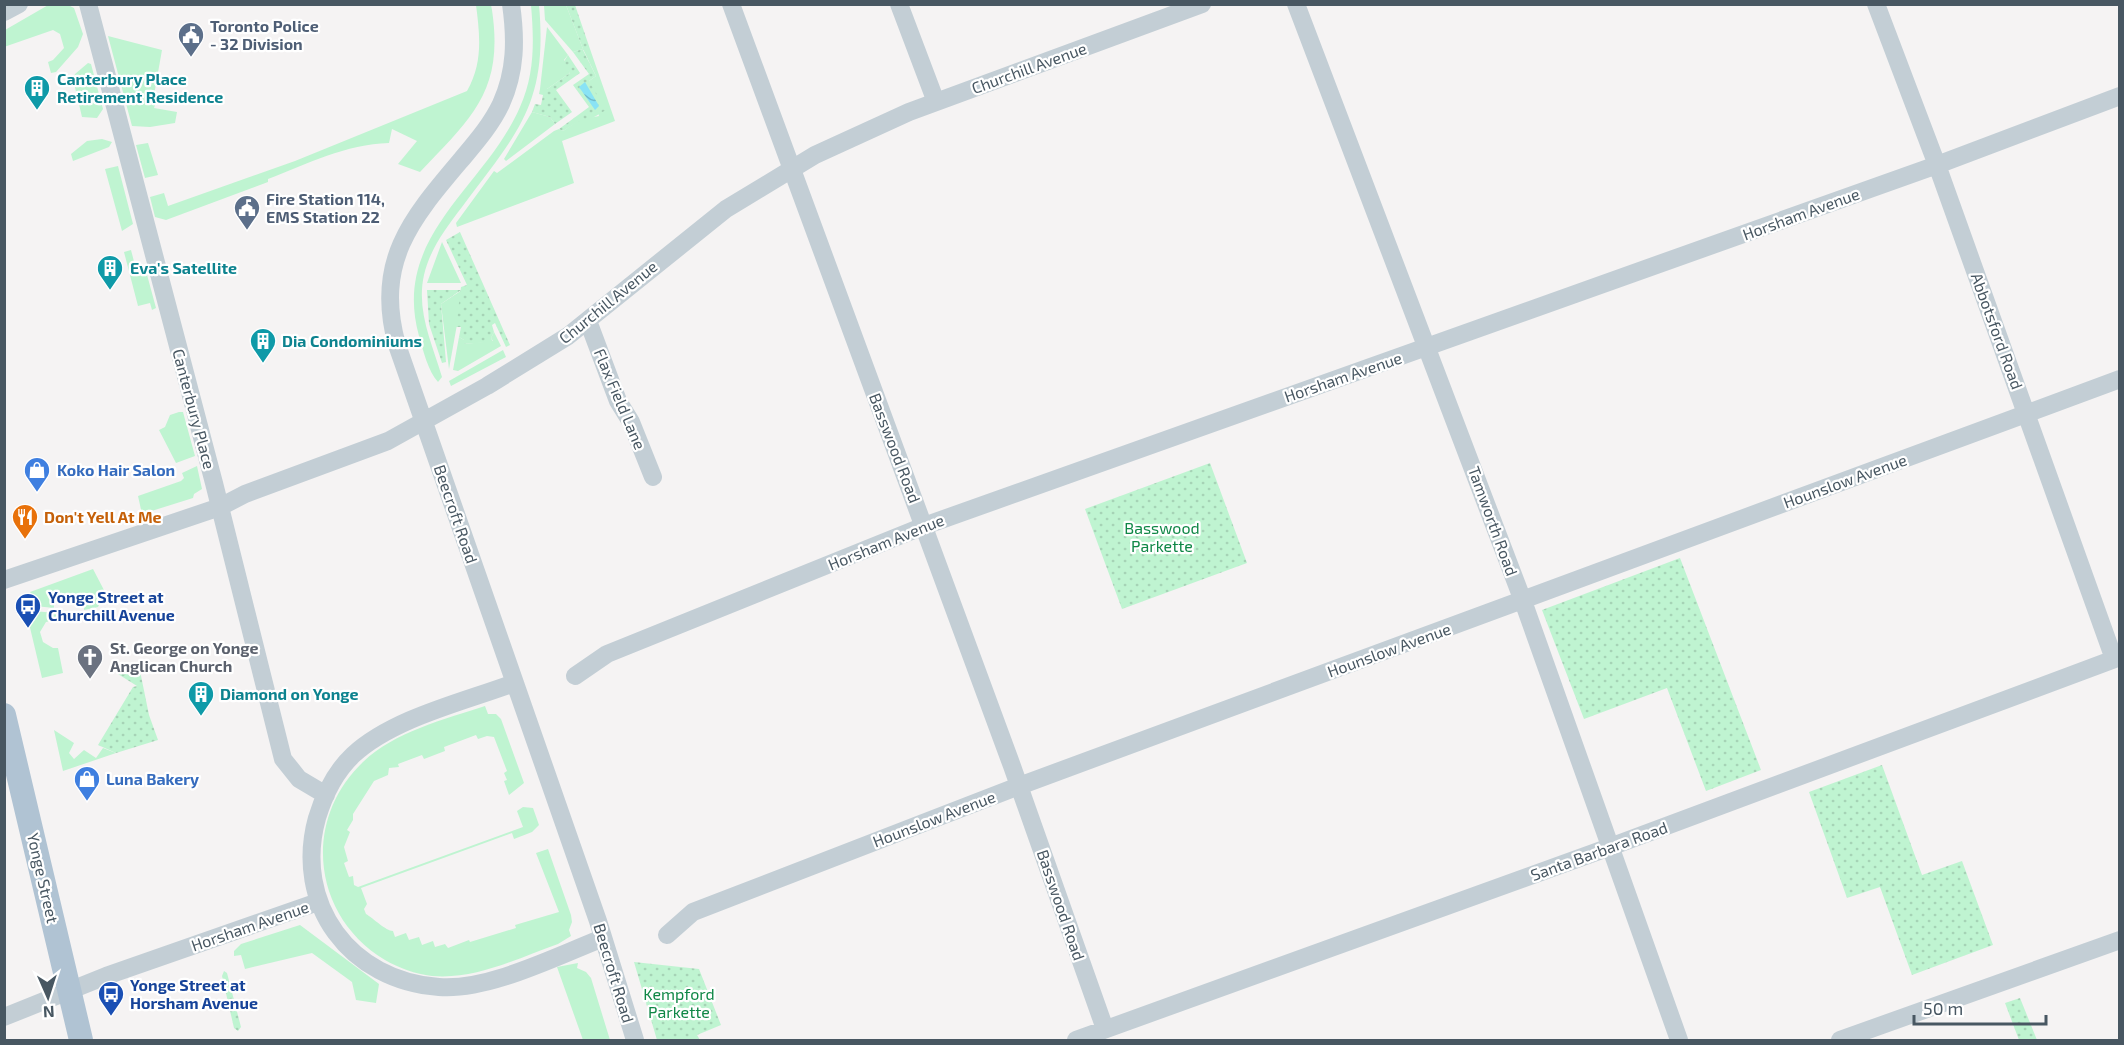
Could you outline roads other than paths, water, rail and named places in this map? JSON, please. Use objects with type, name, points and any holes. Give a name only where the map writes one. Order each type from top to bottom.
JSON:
[{"type":"main road","name":"Yonge Street","points":[[4,715],[81,1041]]},
{"type":"street","points":[[4,12],[19,4]]},
{"type":"street","name":"Canterbury Place","points":[[88,4],[220,507],[283,759],[299,779],[326,795]]},
{"type":"street","name":"Beecroft Road","points":[[511,4],[515,45],[510,80],[500,106],[484,132],[414,218],[402,241],[394,266],[390,293],[392,326],[603,938],[635,1041]]},
{"type":"street","name":"Basswood Road","points":[[731,4],[1019,786],[1104,1029]]},
{"type":"street","points":[[899,4],[936,102]]},
{"type":"street","name":"Churchill Avenue","points":[[4,580],[220,507],[245,494],[388,441],[532,358],[588,321],[704,225],[790,168],[861,132],[936,102],[1202,4]]},
{"type":"street","name":"Tamworth Road","points":[[1296,4],[1522,601],[1679,1041]]},
{"type":"street","name":"Abbotsford Road","points":[[1876,4],[2117,658]]},
{"type":"street","name":"Horsham Avenue","points":[[575,676],[608,654],[924,526],[1937,165],[2120,96]]},
{"type":"street","name":"Flax Field Lane","points":[[588,321],[618,401],[631,422],[653,477]]},
{"type":"street","name":"Hounslow Avenue","points":[[667,935],[693,912],[1019,786],[2120,379]]},
{"type":"street","name":"Santa Barbara Road","points":[[1076,1041],[1610,848],[2117,658]]},
{"type":"street","name":"Horsham Avenue","points":[[4,1017],[69,991],[318,902],[311,866],[316,822],[326,795],[343,766],[375,738],[400,726],[514,683]]},
{"type":"street","points":[[318,902],[333,931],[359,957],[390,975],[429,986],[457,987],[486,981],[603,938]]},
{"type":"street","points":[[1840,1041],[2120,940]]},
{"type":"water","points":[[585,82],[599,106],[595,110],[579,87]]},
{"type":"place","name":"Toronto Police - 32 Division","points":[[191,58]]},
{"type":"place","name":"Canterbury Place Retirement Residence","points":[[37,111]]},
{"type":"place","name":"Fire Station 114, EMS Station 22","points":[[247,231]]},
{"type":"place","name":"Eva's Satellite","points":[[110,291]]},
{"type":"place","name":"Dia Condominiums","points":[[263,364]]},
{"type":"place","name":"Koko Hair Salon","points":[[37,493]]},
{"type":"place","name":"Don't Yell At Me","points":[[25,540]]},
{"type":"place","name":"Yonge Street at Churchill Avenue","points":[[28,629]]},
{"type":"place","name":"St. George on Yonge Anglican Church","points":[[90,680]]},
{"type":"place","name":"Diamond on Yonge","points":[[201,717]]},
{"type":"place","name":"Luna Bakery","points":[[87,802]]},
{"type":"place","name":"Yonge Street at Horsham Avenue","points":[[111,1017]]},
{"type":"park label","name":"Basswood Parkette","points":[[1162,537]]},
{"type":"park label","name":"Kempford Parkette","points":[[679,1003]]}]
